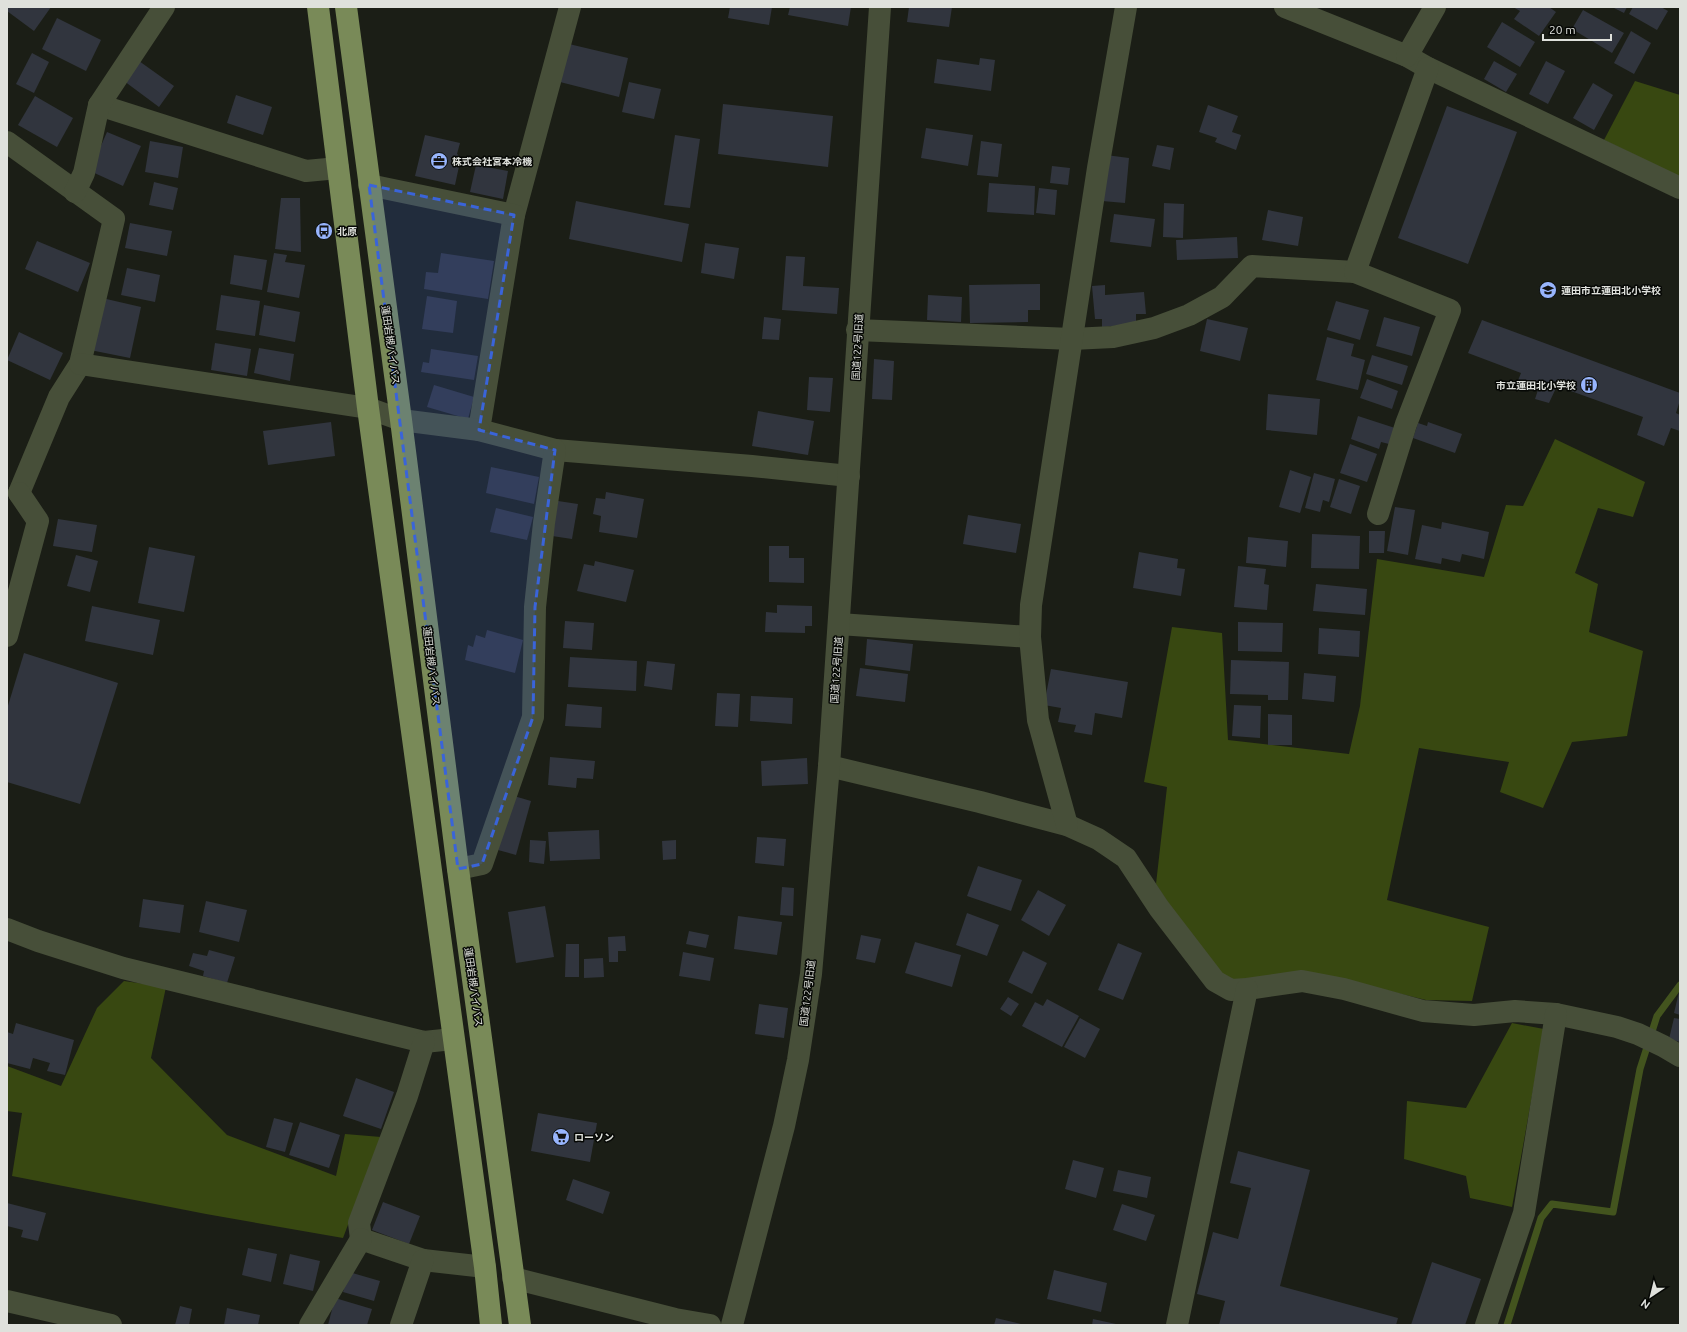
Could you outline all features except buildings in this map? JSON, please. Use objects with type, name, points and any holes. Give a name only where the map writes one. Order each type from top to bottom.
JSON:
[{"type":"highway","points":[[318,7],[368,408],[485,1267],[491,1325]]},
{"type":"highway","name":"蓮田岩槻バイパス","points":[[346,7],[401,420],[458,869],[520,1325]]},
{"type":"street","points":[[75,192],[84,173],[99,105],[164,7]]},
{"type":"street","points":[[479,430],[514,215],[570,7]]},
{"type":"street","name":"国道122号旧道","points":[[732,1325],[784,1126],[798,1060],[811,974],[829,766],[849,476],[857,330],[880,7]]},
{"type":"street","points":[[1067,825],[1038,720],[1030,637],[1031,605],[1098,168],[1126,7]]},
{"type":"street","points":[[1285,7],[1407,56],[1428,68],[1680,188]]},
{"type":"street","points":[[1407,56],[1435,7]]},
{"type":"street","points":[[1356,272],[1428,68]]},
{"type":"street","points":[[99,105],[306,171],[338,168]]},
{"type":"street","points":[[7,142],[114,219],[80,364],[59,397],[13,494],[38,521],[7,636]]},
{"type":"street","points":[[369,185],[514,215]]},
{"type":"street","points":[[857,330],[1072,339],[1113,337],[1154,328],[1189,315],[1222,297],[1252,266],[1356,272],[1450,310],[1406,424],[1378,514]]},
{"type":"street","points":[[80,364],[368,408],[401,420],[479,430],[555,450],[744,465],[849,476]]},
{"type":"street","points":[[458,869],[482,864],[533,717],[534,607],[544,523],[555,450]]},
{"type":"street","points":[[839,624],[1030,637]]},
{"type":"street","points":[[829,766],[980,802],[1067,825],[1098,838],[1126,858],[1159,908],[1215,981],[1231,990],[1302,981],[1344,988],[1423,1012],[1474,1015],[1515,1011],[1556,1014],[1617,1027],[1638,1034],[1680,1056]]},
{"type":"street","points":[[7,929],[38,941],[123,968],[424,1042],[454,1039]]},
{"type":"street","points":[[1177,1325],[1247,989]]},
{"type":"street","points":[[1486,1325],[1524,1213],[1556,1014]]},
{"type":"street","points":[[310,1325],[361,1239],[359,1223],[407,1096],[424,1042]]},
{"type":"street","points":[[361,1239],[423,1260],[485,1267]]},
{"type":"street","points":[[401,1325],[423,1260]]},
{"type":"street","points":[[513,1278],[675,1318],[710,1325]]},
{"type":"street","points":[[7,1301],[110,1325]]},
{"type":"highlighted area","points":[[369,185],[514,215],[479,430],[555,450],[535,607],[533,717],[482,864],[458,869]]},
{"type":"green space","points":[[1635,81],[1680,95],[1680,177],[1604,140]]},
{"type":"green space","points":[[1555,439],[1645,482],[1633,517],[1598,508],[1575,573],[1598,584],[1589,632],[1643,651],[1627,736],[1572,742],[1543,808],[1500,792],[1509,762],[1419,748],[1387,900],[1489,927],[1472,1001],[1426,1000],[1348,981],[1255,982],[1216,978],[1156,884],[1167,787],[1144,782],[1172,627],[1222,633],[1228,740],[1349,754],[1360,706],[1377,559],[1484,577],[1506,505],[1523,506]]},
{"type":"green space","points":[[124,981],[166,987],[151,1058],[227,1135],[336,1176],[345,1134],[381,1137],[343,1238],[206,1214],[12,1176],[22,1113],[7,1111],[7,1066],[61,1086],[97,1008]]},
{"type":"green space","points":[[1512,1023],[1544,1029],[1512,1207],[1470,1198],[1466,1176],[1404,1159],[1407,1101],[1466,1108]]},
{"type":"waterway","points":[[1507,1325],[1541,1218],[1552,1204],[1613,1212],[1640,1069],[1657,1016],[1680,985]]},
{"type":"place","name":"株式会社宮本冷機","points":[[439,161]]},
{"type":"place","name":"北原","points":[[324,231]]},
{"type":"place","name":"蓮田市立蓮田北小学校","points":[[1548,290]]},
{"type":"place","name":"市立蓮田北小学校","points":[[1589,385]]},
{"type":"place","name":"ローソン","points":[[561,1137]]}]
